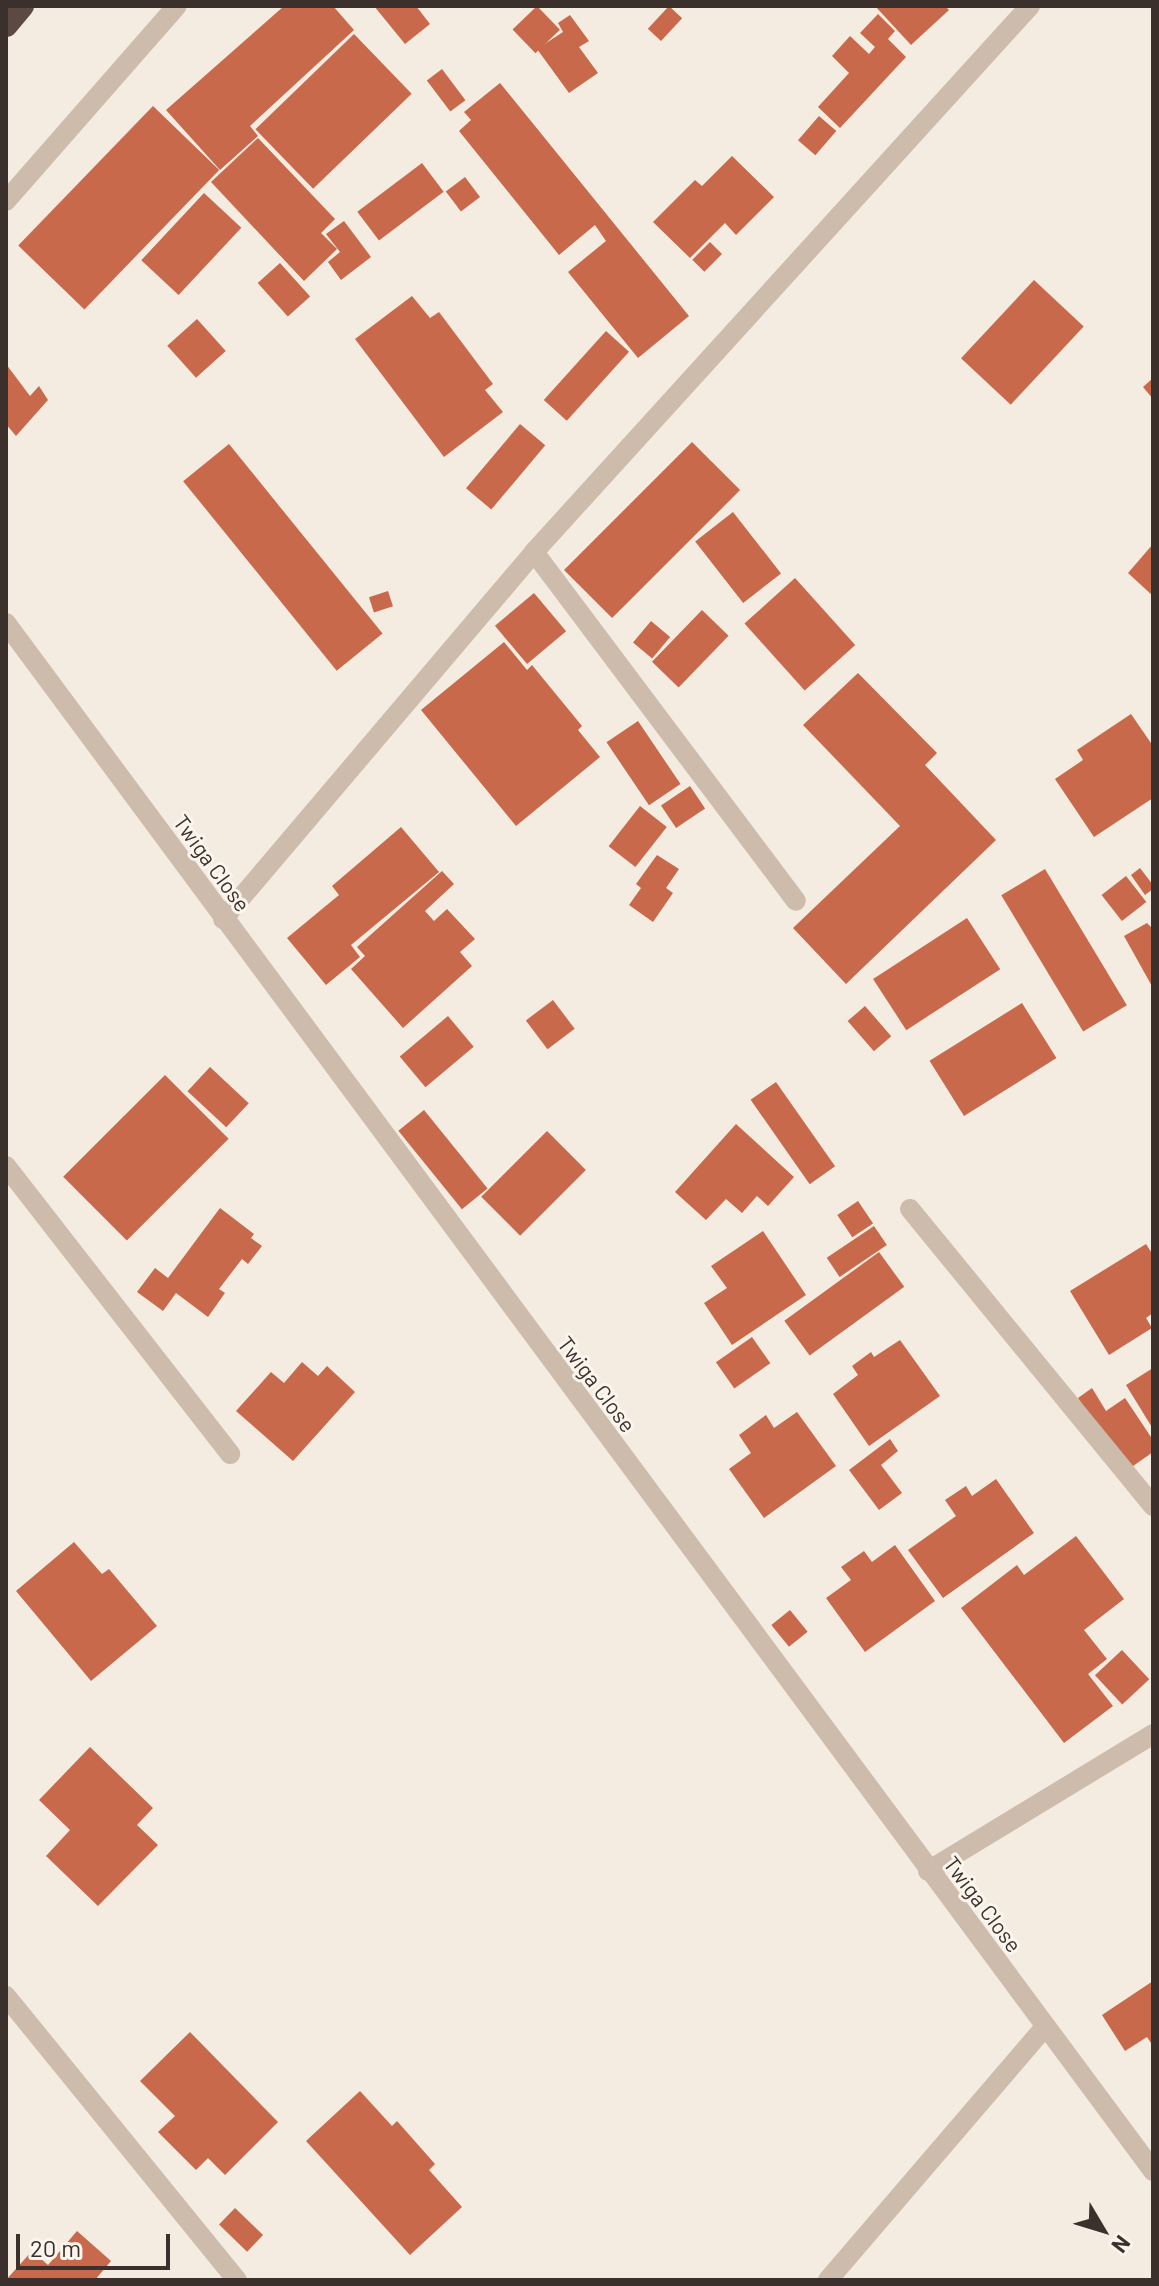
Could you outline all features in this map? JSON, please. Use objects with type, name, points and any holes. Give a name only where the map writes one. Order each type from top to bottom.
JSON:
[{"type":"highway","points":[[6,25],[22,6]]},
{"type":"street","points":[[6,201],[177,6]]},
{"type":"street","points":[[223,919],[534,552],[1030,6]]},
{"type":"street","points":[[534,552],[796,901]]},
{"type":"street","name":"Twiga Close","points":[[6,623],[1153,2171]]},
{"type":"street","points":[[6,1166],[230,1454]]},
{"type":"street","points":[[910,1209],[1153,1506]]},
{"type":"street","points":[[928,1871],[1153,1734]]},
{"type":"street","points":[[6,1996],[237,2280]]},
{"type":"street","points":[[828,2280],[1045,2027]]},
{"type":"building","points":[[284,6],[333,6],[354,30],[250,126],[258,136],[220,170],[166,110]]},
{"type":"building","points":[[374,6],[416,6],[430,24],[405,44]]},
{"type":"building","points":[[537,6],[560,30],[535,53],[513,30]]},
{"type":"building","points":[[669,6],[682,18],[661,41],[648,29]]},
{"type":"building","points":[[875,6],[945,6],[949,10],[911,45]]},
{"type":"building","points":[[878,14],[895,31],[888,39],[906,57],[840,128],[818,107],[849,73],[832,56],[850,36],[869,54],[875,47],[860,33]]},
{"type":"building","points":[[570,15],[589,41],[579,47],[598,73],[569,93],[537,49],[563,32],[558,23]]},
{"type":"building","points":[[354,34],[412,94],[313,189],[255,129]]},
{"type":"building","points":[[442,69],[465,100],[450,112],[427,80]]},
{"type":"building","points":[[500,83],[689,316],[638,358],[568,272],[606,241],[595,225],[559,255],[459,131],[471,120],[464,112]]},
{"type":"building","points":[[153,106],[219,170],[84,309],[18,246]]},
{"type":"building","points":[[819,116],[836,131],[815,155],[798,140]]},
{"type":"building","points":[[258,138],[335,219],[321,233],[337,249],[304,281],[211,182]]},
{"type":"building","points":[[732,156],[774,197],[736,235],[725,223],[690,258],[653,222],[695,180],[702,186]]},
{"type":"building","points":[[422,163],[444,192],[379,240],[357,212]]},
{"type":"building","points":[[465,177],[480,197],[461,211],[446,191]]},
{"type":"building","points":[[204,193],[241,228],[179,295],[141,260]]},
{"type":"building","points":[[344,221],[371,257],[341,280],[328,262],[340,252],[326,234]]},
{"type":"building","points":[[710,242],[722,254],[704,272],[692,260]]},
{"type":"building","points":[[280,263],[310,296],[288,317],[258,283]]},
{"type":"building","points":[[1034,280],[1084,326],[1011,405],[961,358]]},
{"type":"building","points":[[412,296],[430,318],[439,312],[493,384],[485,390],[503,412],[444,457],[355,339]]},
{"type":"building","points":[[197,319],[226,351],[196,378],[167,346]]},
{"type":"building","points":[[606,331],[629,352],[567,421],[544,400]]},
{"type":"building","points":[[6,364],[30,396],[39,386],[48,400],[16,436],[6,424]]},
{"type":"building","points":[[1153,378],[1153,399],[1143,387]]},
{"type":"building","points":[[520,424],[545,445],[491,510],[466,488]]},
{"type":"building","points":[[692,442],[740,490],[612,618],[564,570]]},
{"type":"building","points":[[229,444],[383,634],[337,671],[183,481]]},
{"type":"building","points":[[733,512],[781,573],[743,603],[695,542]]},
{"type":"building","points":[[1153,544],[1153,596],[1128,573]]},
{"type":"building","points":[[795,578],[855,645],[805,690],[744,624]]},
{"type":"building","points":[[388,591],[393,606],[374,612],[369,597]]},
{"type":"building","points":[[534,593],[566,631],[527,664],[495,626]]},
{"type":"building","points":[[702,610],[729,636],[679,687],[652,662]]},
{"type":"building","points":[[651,621],[670,637],[652,659],[633,642]]},
{"type":"building","points":[[504,642],[527,670],[532,665],[582,726],[578,730],[600,757],[516,826],[421,710]]},
{"type":"building","points":[[858,673],[937,753],[925,765],[996,840],[846,984],[793,928],[900,826],[803,725]]},
{"type":"building","points":[[1131,714],[1153,746],[1153,798],[1094,837],[1055,779],[1083,760],[1077,750]]},
{"type":"building","points":[[638,721],[680,784],[649,805],[606,742]]},
{"type":"building","points":[[690,786],[705,808],[676,828],[661,806]]},
{"type":"building","points":[[640,806],[667,827],[635,867],[609,846]]},
{"type":"building","points":[[401,827],[439,872],[351,945],[360,957],[326,985],[287,938],[339,895],[332,886]]},
{"type":"building","points":[[657,855],[679,869],[666,888],[673,893],[653,922],[629,905],[641,888],[636,884]]},
{"type":"building","points":[[1140,868],[1153,885],[1153,889],[1145,895],[1131,875]]},
{"type":"building","points":[[1045,869],[1127,1005],[1083,1032],[1001,895]]},
{"type":"building","points":[[442,871],[454,884],[425,911],[434,921],[447,909],[475,939],[460,952],[472,966],[403,1028],[351,969],[365,956],[357,947]]},
{"type":"building","points":[[1126,876],[1146,902],[1122,921],[1102,895]]},
{"type":"building","points":[[967,918],[1000,969],[906,1030],[873,979]]},
{"type":"building","points":[[1147,923],[1153,929],[1153,988],[1124,936]]},
{"type":"building","points":[[553,1000],[575,1029],[548,1049],[526,1020]]},
{"type":"building","points":[[1022,1003],[1056,1058],[964,1116],[930,1061]]},
{"type":"building","points":[[865,1006],[891,1036],[874,1051],[848,1021]]},
{"type":"building","points":[[448,1016],[474,1047],[425,1087],[400,1056]]},
{"type":"building","points":[[210,1067],[249,1103],[226,1127],[187,1091]]},
{"type":"building","points":[[165,1075],[229,1139],[127,1240],[63,1177]]},
{"type":"building","points":[[776,1082],[835,1166],[810,1184],[751,1100]]},
{"type":"building","points":[[424,1110],[488,1188],[462,1209],[398,1131]]},
{"type":"building","points":[[736,1124],[794,1177],[768,1206],[757,1196],[742,1213],[726,1199],[706,1220],[675,1192]]},
{"type":"building","points":[[547,1131],[586,1170],[520,1236],[481,1197]]},
{"type":"building","points":[[858,1201],[873,1223],[852,1237],[837,1215]]},
{"type":"building","points":[[220,1208],[254,1234],[251,1238],[262,1246],[248,1264],[242,1259],[219,1289],[225,1293],[208,1317],[176,1293],[163,1311],[137,1292],[155,1268],[168,1278]]},
{"type":"building","points":[[874,1226],[887,1245],[840,1277],[827,1258]]},
{"type":"building","points":[[763,1231],[806,1295],[732,1345],[704,1303],[727,1288],[711,1266]]},
{"type":"building","points":[[1146,1244],[1153,1255],[1153,1313],[1146,1318],[1152,1328],[1109,1355],[1070,1291]]},
{"type":"building","points":[[879,1252],[904,1287],[810,1356],[784,1321]]},
{"type":"building","points":[[752,1337],[770,1363],[734,1388],[716,1362]]},
{"type":"building","points":[[900,1340],[940,1396],[869,1446],[833,1394],[858,1375],[852,1366],[871,1352],[874,1357]]},
{"type":"building","points":[[302,1362],[318,1376],[327,1366],[355,1392],[293,1461],[236,1411],[271,1372],[284,1383]]},
{"type":"building","points":[[1153,1368],[1153,1429],[1126,1385]]},
{"type":"building","points":[[1092,1388],[1106,1411],[1125,1398],[1153,1440],[1153,1452],[1126,1471],[1078,1398]]},
{"type":"building","points":[[797,1412],[836,1466],[764,1518],[729,1469],[751,1453],[739,1435],[766,1415],[774,1428]]},
{"type":"building","points":[[890,1439],[898,1451],[881,1465],[902,1493],[879,1510],[849,1470]]},
{"type":"building","points":[[996,1479],[1034,1533],[943,1598],[908,1550],[956,1516],[945,1500],[966,1486],[972,1496]]},
{"type":"building","points":[[1076,1536],[1124,1599],[1084,1630],[1107,1659],[1088,1674],[1113,1706],[1064,1743],[961,1608],[1017,1565],[1024,1575]]},
{"type":"building","points":[[74,1542],[102,1574],[109,1569],[157,1626],[91,1681],[16,1591]]},
{"type":"building","points":[[895,1545],[935,1601],[865,1652],[826,1598],[851,1580],[841,1567],[864,1551],[872,1562]]},
{"type":"building","points":[[790,1610],[808,1632],[789,1647],[771,1625]]},
{"type":"building","points":[[1122,1650],[1149,1679],[1122,1704],[1095,1675]]},
{"type":"building","points":[[90,1747],[153,1808],[137,1825],[158,1845],[98,1906],[46,1856],[70,1830],[39,1800]]},
{"type":"building","points":[[1153,1981],[1153,2046],[1147,2037],[1125,2051],[1102,2015]]},
{"type":"building","points":[[190,2032],[278,2122],[225,2175],[208,2158],[196,2170],[158,2132],[175,2116],[140,2081]]},
{"type":"building","points":[[360,2091],[392,2126],[397,2121],[435,2164],[429,2170],[462,2207],[410,2255],[306,2141]]},
{"type":"building","points":[[235,2208],[263,2235],[247,2252],[219,2225]]},
{"type":"building","points":[[77,2231],[111,2261],[95,2280],[6,2280],[32,2251],[48,2265]]}]
